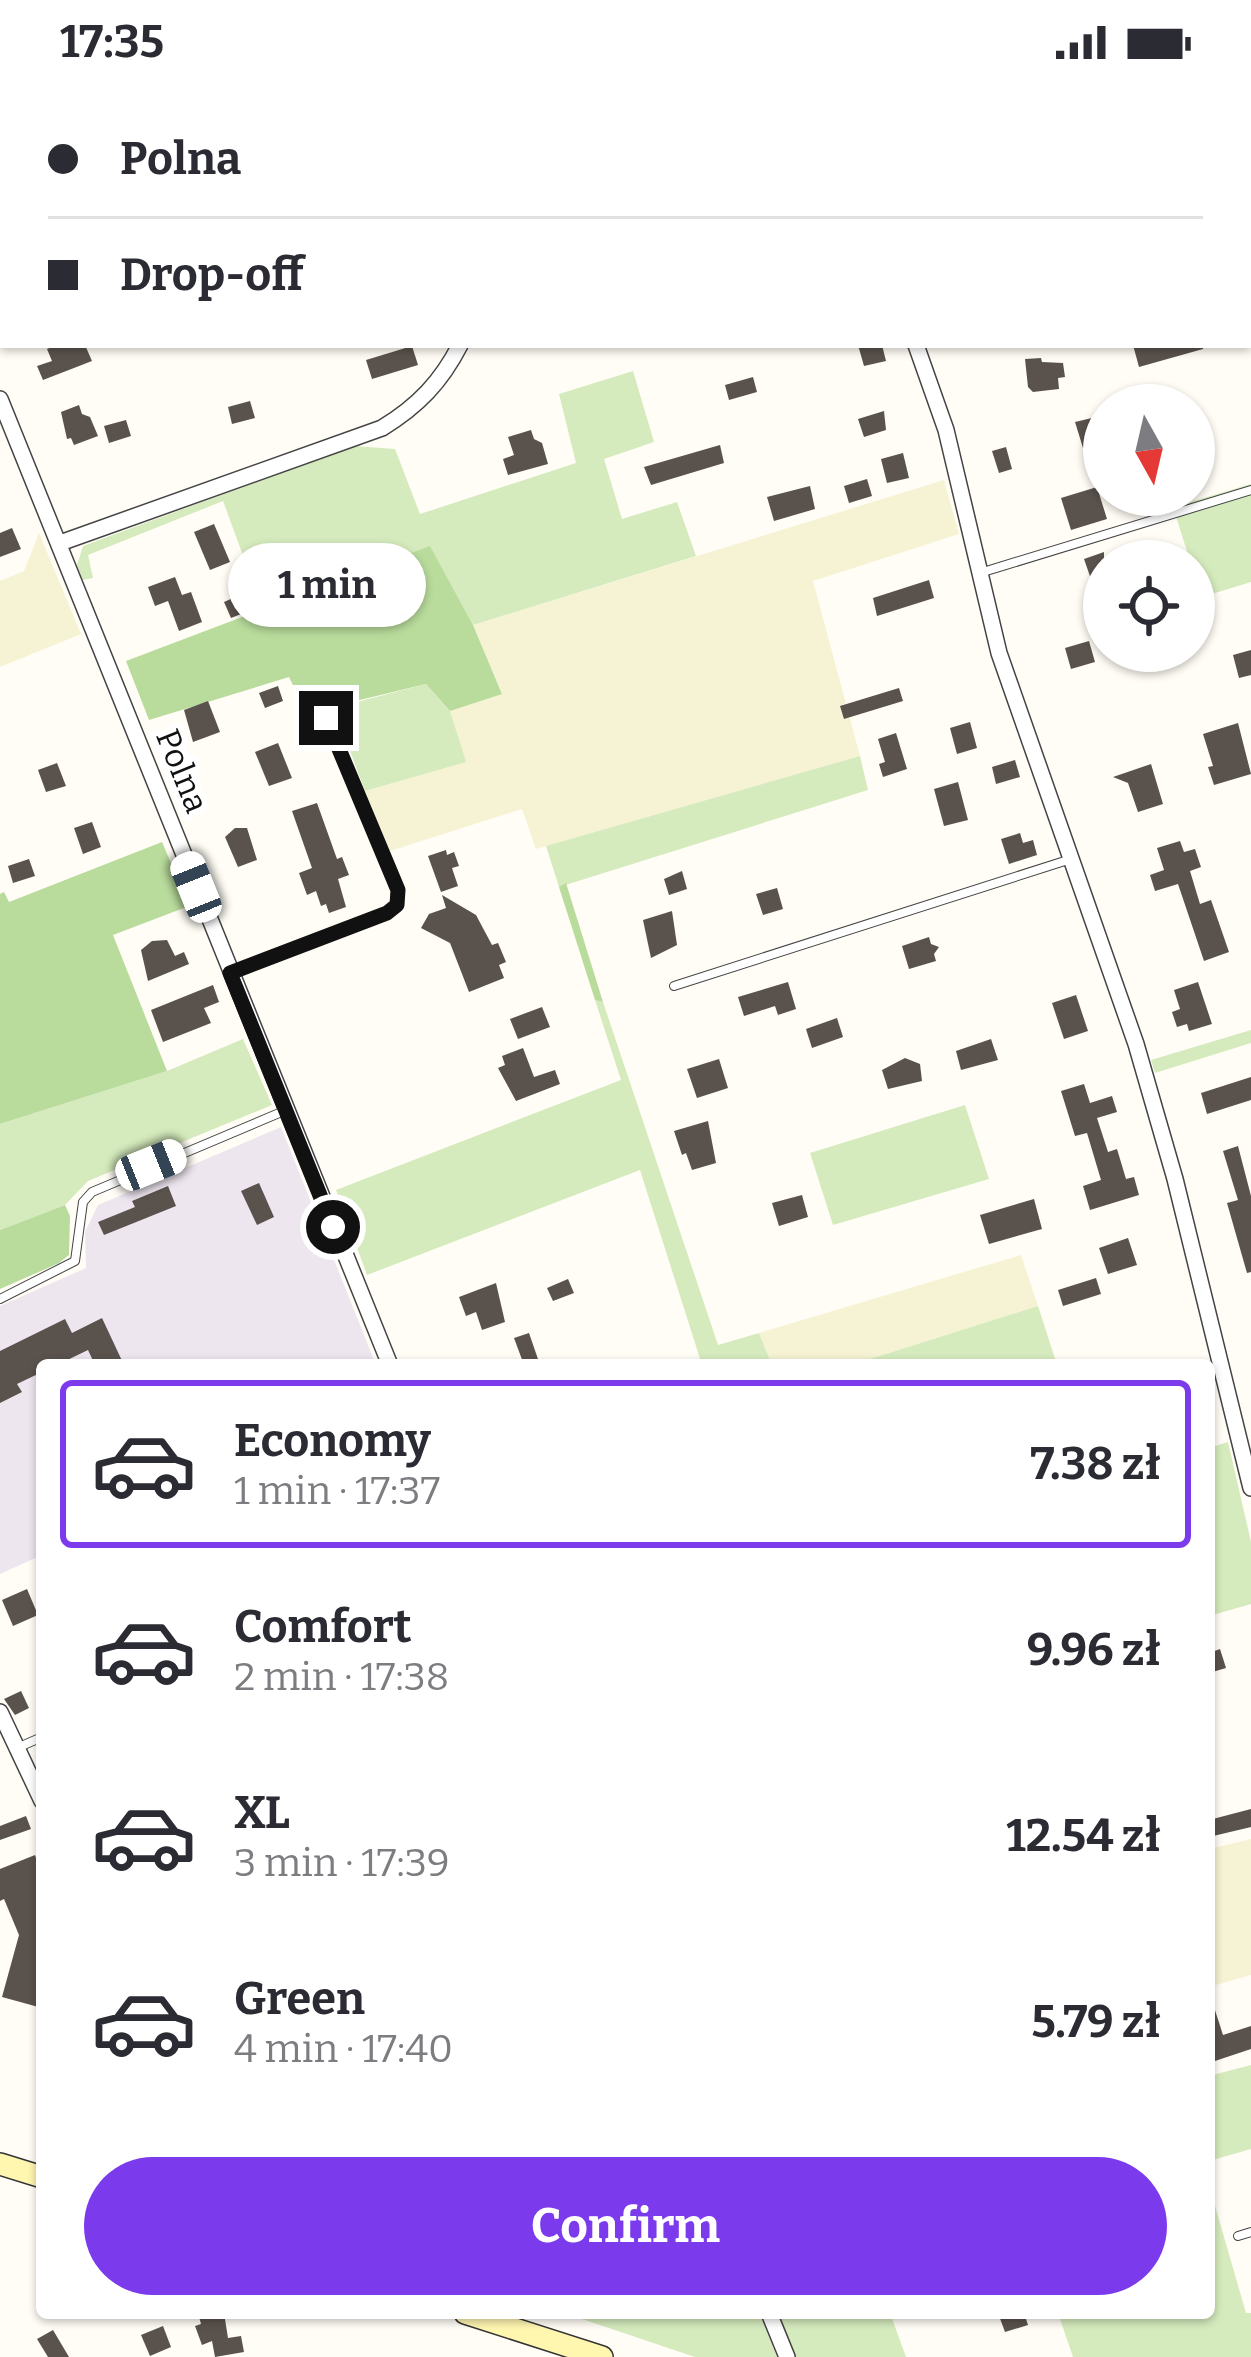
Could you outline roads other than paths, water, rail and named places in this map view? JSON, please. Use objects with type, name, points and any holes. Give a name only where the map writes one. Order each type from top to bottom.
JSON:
[{"type":"street","points":[[60,543],[382,428],[423,398],[444,375],[458,348]]},
{"type":"street","points":[[917,348],[946,430],[999,653],[1136,1044],[1175,1179],[1251,1488]]},
{"type":"street","name":"Polna","points":[[0,399],[387,1359]]},
{"type":"street","points":[[0,1712],[36,1788]]},
{"type":"street","points":[[0,2164],[36,2175]]},
{"type":"street","points":[[484,2319],[602,2357]]},
{"type":"street","points":[[771,2319],[787,2357]]},
{"type":"lane","points":[[979,573],[1251,490]]},
{"type":"lane","points":[[230,973],[387,913],[397,905],[398,890],[326,718]]},
{"type":"lane","points":[[674,986],[1071,859]]},
{"type":"lane","points":[[0,1299],[75,1261],[83,1202],[92,1192],[284,1111]]},
{"type":"lane","points":[[17,1748],[36,1740]]},
{"type":"lane","points":[[1238,2236],[1251,2232]]}]
